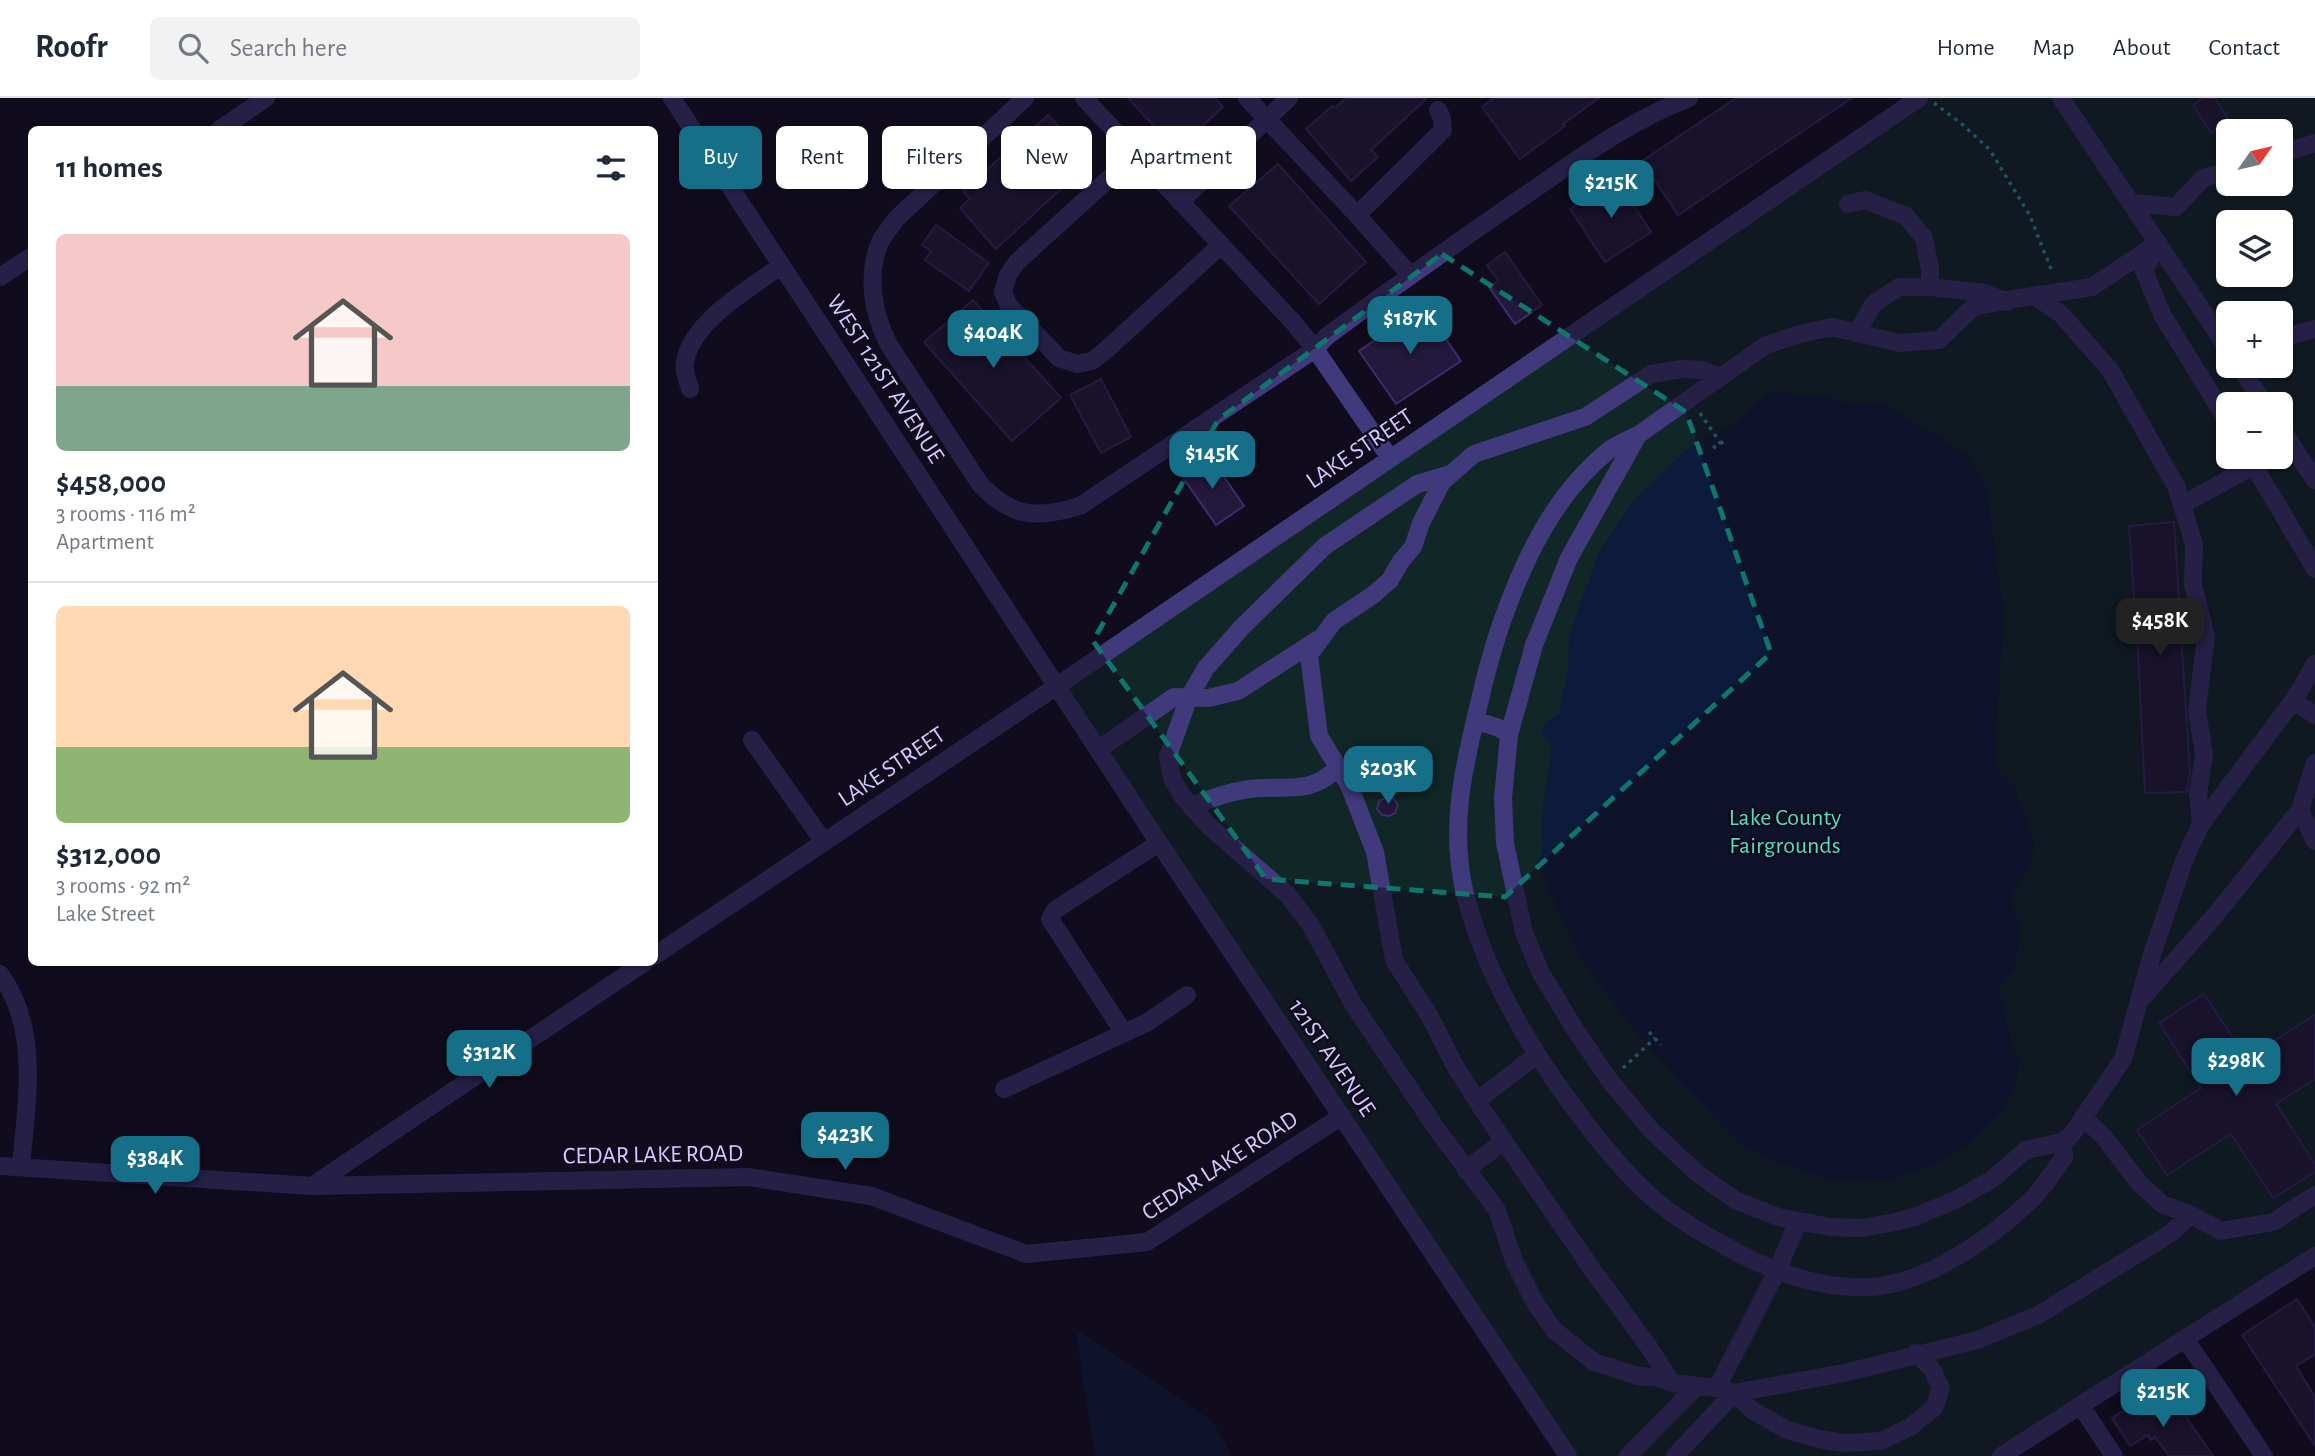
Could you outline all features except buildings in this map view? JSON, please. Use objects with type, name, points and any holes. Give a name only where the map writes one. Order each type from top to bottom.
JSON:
[{"type":"street","points":[[225,126],[266,98]]},
{"type":"street","name":"WEST 121ST AVENUE","points":[[672,98],[1057,687]]},
{"type":"street","points":[[1026,98],[896,219],[881,241],[873,266],[873,297],[877,323],[889,345],[980,484],[993,498],[1011,509],[1032,515],[1057,513],[1080,506],[1315,349],[1326,337],[1410,275],[1632,124],[1657,110],[1689,98]]},
{"type":"street","points":[[1084,98],[1110,126]]},
{"type":"street","points":[[1247,98],[1410,275]]},
{"type":"street","points":[[1180,202],[1289,98]]},
{"type":"street","name":"LAKE STREET","points":[[658,953],[1057,687],[1919,98]]},
{"type":"street","points":[[2063,99],[2216,331]]},
{"type":"street","points":[[1357,215],[1443,130],[1438,110]]},
{"type":"street","points":[[2293,150],[2315,143]]},
{"type":"street","points":[[2132,203],[2176,207],[2203,178],[2216,174]]},
{"type":"street","points":[[1106,181],[1017,262],[1008,275],[1003,292],[1009,306],[1059,358],[1077,364],[1091,361],[1107,350],[1220,246]]},
{"type":"street","points":[[1168,189],[1315,349],[1390,458]]},
{"type":"street","points":[[1848,204],[1865,200],[1906,216],[1924,238],[1930,287]]},
{"type":"street","points":[[2062,1142],[2064,1157],[2032,1199],[1986,1237],[1946,1264],[1922,1275],[1872,1287],[1803,1280],[1758,1264],[1693,1228],[1656,1201],[1604,1148],[1536,1055],[1505,997],[1479,938],[1464,889],[1459,851],[1458,797],[1497,633],[1516,586],[1545,525],[1565,494],[1611,449],[1638,435],[1766,345],[1832,327],[1899,343],[1939,340],[1973,307],[2092,288],[2158,243]]},
{"type":"street","points":[[2158,243],[2144,271],[2163,316],[2216,402]]},
{"type":"street","points":[[0,277],[28,259]]},
{"type":"street","points":[[690,389],[684,364],[692,342],[712,317],[781,265]]},
{"type":"street","points":[[1857,333],[1873,304],[1899,287],[1930,287],[1985,293],[2007,302]]},
{"type":"street","points":[[2035,296],[2061,314],[2110,370],[2176,486],[2182,505],[2194,544],[2193,585],[2206,637],[2197,710],[2204,754],[2198,794],[2201,824]]},
{"type":"street","points":[[2293,335],[2315,329]]},
{"type":"street","points":[[1672,1383],[1477,1101],[1455,1066],[1429,1015],[1394,960],[1376,852],[1362,816],[1319,736],[1310,655],[1334,621],[1390,580],[1413,547],[1421,523],[1442,482],[1474,454],[1586,417],[1651,374],[1681,369],[1703,370],[1720,377]]},
{"type":"street","points":[[1638,435],[1569,558],[1534,645],[1509,735],[1503,798],[1505,844],[1524,933],[1541,973],[1610,1081],[1651,1130],[1698,1174],[1735,1200],[1778,1217],[1830,1227],[1862,1228],[1917,1216],[1955,1200],[1991,1180],[2026,1150],[2062,1142],[2070,1137],[2123,1059],[2152,954],[2185,858],[2201,824],[2293,701],[2315,664]]},
{"type":"street","points":[[2293,455],[2315,479]]},
{"type":"street","points":[[2182,505],[2242,469]]},
{"type":"street","points":[[2262,469],[2315,569]]},
{"type":"street","points":[[1451,474],[1417,484],[1325,545],[1242,626],[1206,668],[1188,697],[1168,756],[1172,778],[1191,807],[1231,848],[1288,895],[1310,924],[1353,1004],[1466,1170],[1497,1210],[1514,1261],[1534,1301],[1554,1330],[1594,1362],[1638,1377],[1660,1378],[1672,1383],[1726,1391],[1844,1373],[1916,1353],[1978,1340],[2040,1314],[2171,1233],[2191,1215]]},
{"type":"street","points":[[1098,750],[1174,697],[1208,698],[1238,691],[1323,636]]},
{"type":"street","name":"121ST AVENUE","points":[[1057,687],[1568,1456]]},
{"type":"street","points":[[2293,701],[2315,715]]},
{"type":"street","points":[[1475,720],[1499,728],[1509,735]]},
{"type":"street","points":[[752,740],[824,842]]},
{"type":"street","points":[[2139,1001],[2212,919],[2300,810],[2315,763]]},
{"type":"street","points":[[1191,807],[1217,795],[1251,789],[1302,788],[1325,780],[1338,768]]},
{"type":"street","points":[[2300,810],[2315,841]]},
{"type":"street","points":[[1124,1033],[1050,919],[1055,910],[1159,843]]},
{"type":"street","points":[[312,1186],[639,966]]},
{"type":"street","points":[[0,974],[16,1004],[29,1062],[21,1167]]},
{"type":"street","points":[[1004,1089],[1147,1022],[1187,995]]},
{"type":"street","points":[[1477,1101],[1536,1055]]},
{"type":"street","name":"CEDAR LAKE ROAD","points":[[0,1166],[312,1186],[749,1177],[871,1196],[1026,1254],[1147,1242],[1342,1116]]},
{"type":"street","points":[[2083,1117],[2104,1137],[2139,1183],[2162,1204],[2221,1231],[2273,1222],[2315,1195]]},
{"type":"street","points":[[1466,1170],[1504,1141]]},
{"type":"street","points":[[1675,1456],[1726,1391],[1798,1222]]},
{"type":"street","points":[[2001,1456],[2315,1256]]},
{"type":"street","points":[[2186,1340],[2264,1456]]},
{"type":"street","points":[[1726,1391],[1753,1411],[1787,1430],[1844,1443],[1881,1441],[1910,1427],[1934,1408],[1941,1388],[1932,1369],[1916,1353]]},
{"type":"street","points":[[1628,1456],[1697,1386]]},
{"type":"street","points":[[2081,1406],[2114,1456]]},
{"type":"path","points":[[1928,98],[1990,150],[2030,216],[2060,292]]},
{"type":"path","points":[[1710,428],[1721,444]]},
{"type":"path","points":[[1713,448],[1726,440]]},
{"type":"path","points":[[1649,1032],[1661,1045]]},
{"type":"path","points":[[1610,1081],[1655,1038]]},
{"type":"highlighted area","points":[[1442,254],[1686,412],[1771,653],[1505,897],[1266,879],[1093,641],[1218,420]]},
{"type":"green space","name":"Lake County Fairgrounds","points":[[1923,98],[2315,98],[2315,1257],[2001,1456],[1561,1456],[1057,687]]},
{"type":"water","points":[[1789,391],[1799,396],[1824,394],[1838,401],[1887,406],[1968,455],[1987,491],[2004,614],[1994,766],[2014,786],[2035,846],[2028,871],[2011,895],[2020,930],[2015,969],[1999,988],[2012,1046],[2019,1062],[2016,1085],[2004,1108],[1973,1140],[1933,1166],[1887,1180],[1839,1182],[1790,1167],[1743,1147],[1641,1039],[1581,959],[1536,862],[1542,851],[1542,813],[1551,743],[1541,735],[1545,723],[1559,714],[1568,670],[1569,637],[1598,554],[1632,503],[1685,451],[1735,423],[1765,396]]},
{"type":"water","points":[[1075,1328],[1212,1421],[1232,1456],[1095,1456]]}]
